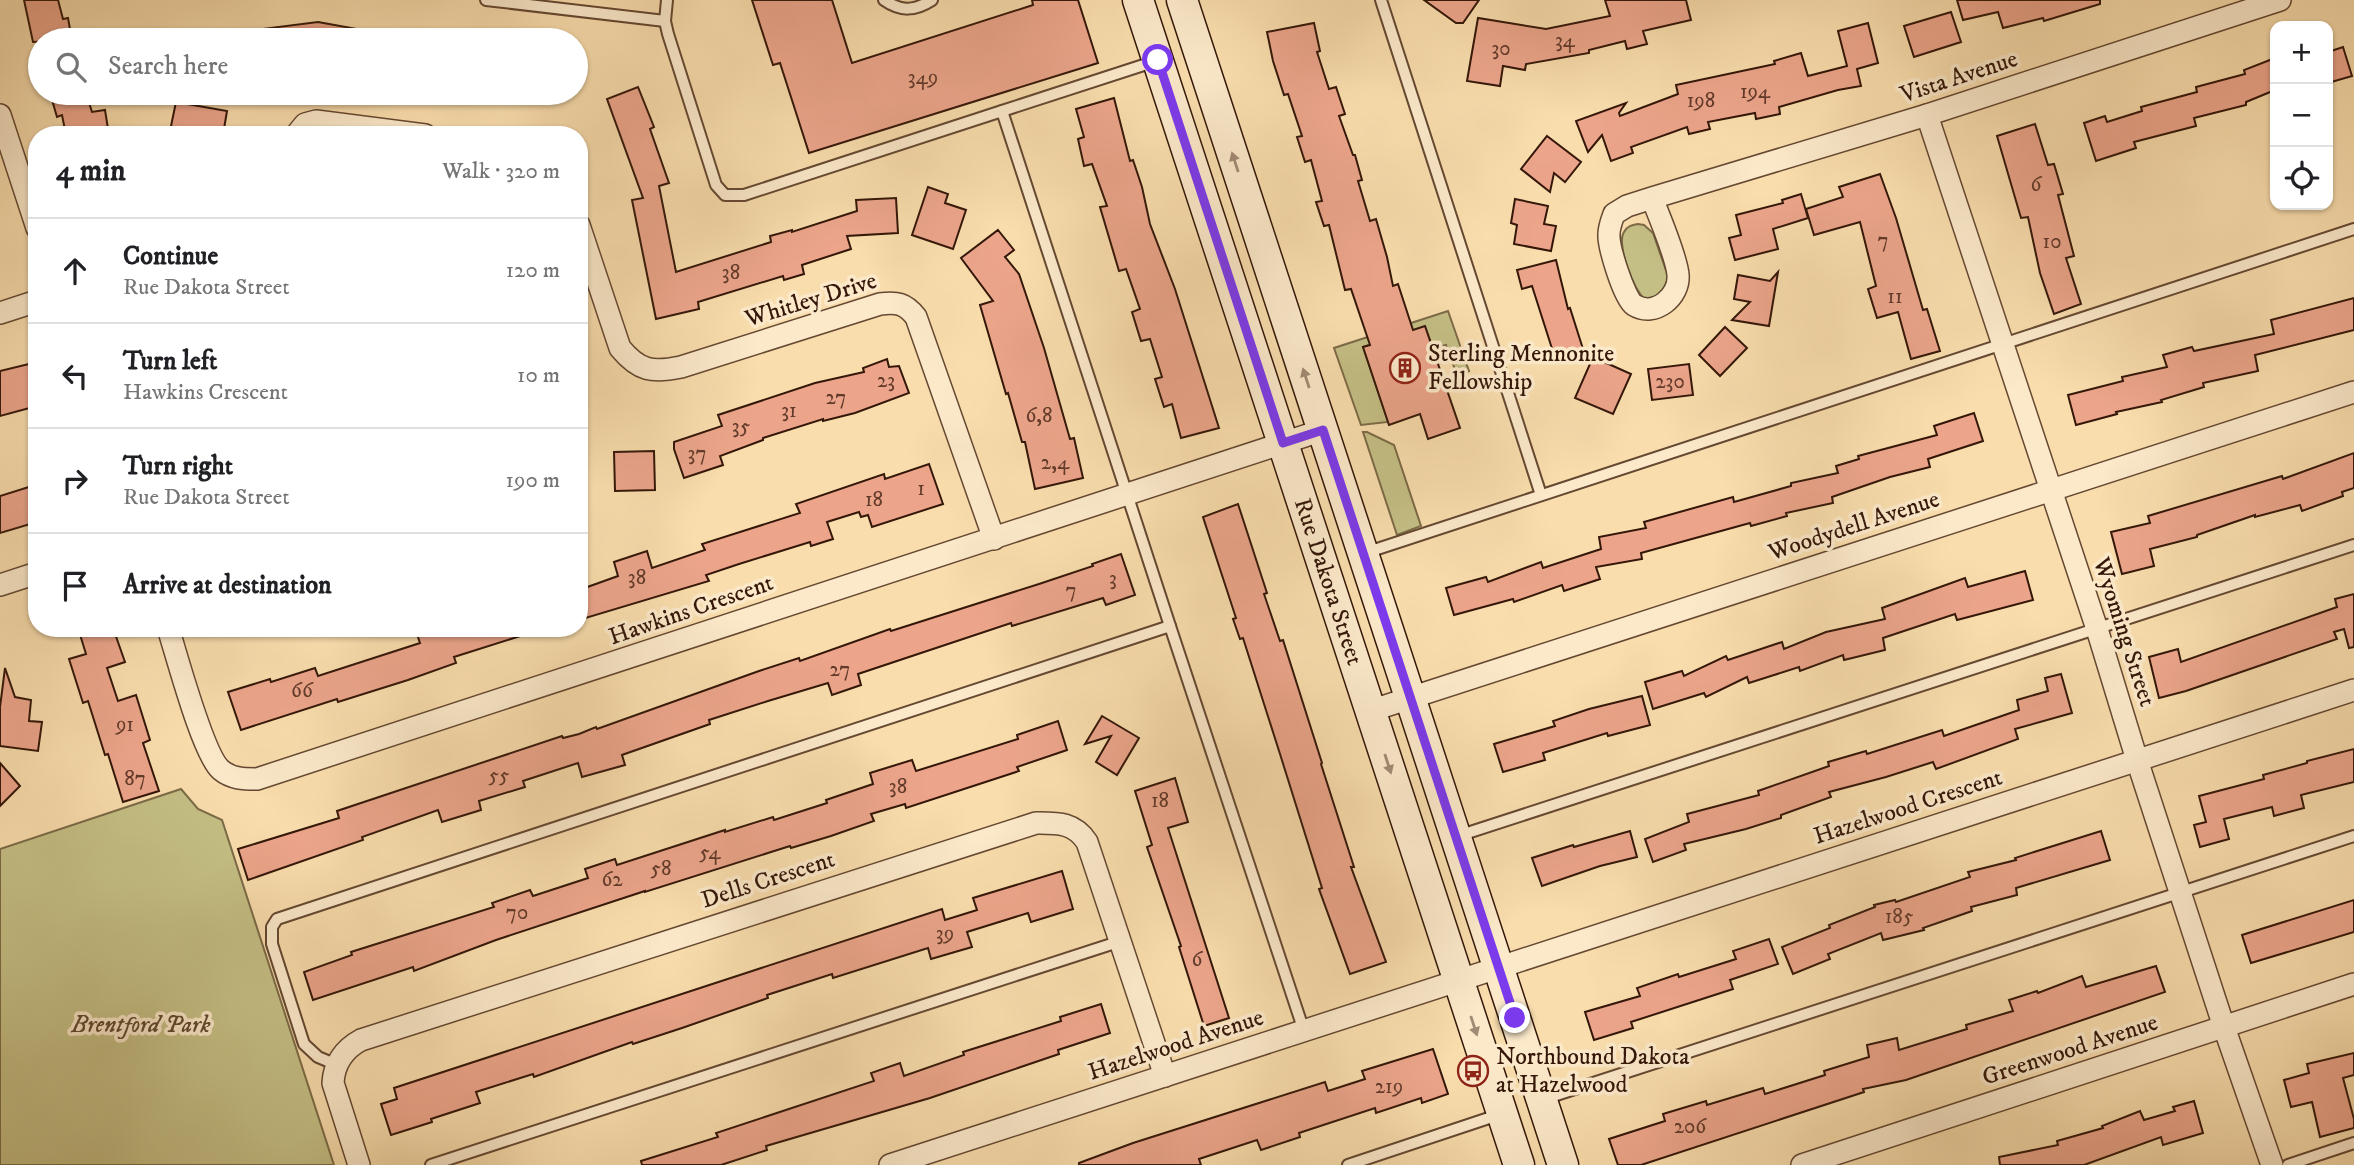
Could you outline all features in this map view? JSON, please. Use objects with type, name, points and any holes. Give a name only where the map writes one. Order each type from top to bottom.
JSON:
[{"type":"main road","name":"Rue Dakota Street","points":[[1138,0],[1370,711],[1478,974],[1542,1100],[1563,1165]]},
{"type":"main road","name":"Rue Dakota Street","points":[[1182,0],[1457,836],[1502,1113],[1519,1165]]},
{"type":"street","name":"Vista Avenue","points":[[1652,198],[1678,272],[1678,286],[1665,304],[1644,308],[1633,304],[1624,291],[1608,236],[1614,214],[1627,206],[1652,198],[1927,115],[2280,0]]},
{"type":"street","points":[[0,115],[28,201]]},
{"type":"street","name":"Wyoming Street","points":[[1927,115],[2097,629],[2224,1027],[2272,1165]]},
{"type":"street","points":[[303,126],[316,121],[355,126]]},
{"type":"street","name":"Whitley Drive","points":[[588,252],[620,348],[631,361],[646,369],[660,372],[880,304],[894,302],[907,305],[916,317],[994,538]]},
{"type":"street","points":[[0,313],[28,304]]},
{"type":"street","name":"Woodydell Avenue","points":[[1370,711],[2354,393]]},
{"type":"street","name":"Hawkins Crescent","points":[[171,637],[210,756],[221,770],[229,775],[257,779],[1323,430]]},
{"type":"street","points":[[0,585],[28,576]]},
{"type":"street","name":"Hazelwood Crescent","points":[[1478,974],[2354,690]]},
{"type":"street","name":"Dells Crescent","points":[[337,1065],[351,1045],[361,1040],[1036,822],[1070,825],[1081,832],[1091,853],[1165,1076]]},
{"type":"street","name":"Hazelwood Avenue","points":[[890,1165],[919,1161],[1165,1076],[1478,974]]},
{"type":"street","name":"Greenwood Avenue","points":[[1802,1165],[2354,984]]},
{"type":"street","points":[[337,1065],[333,1075],[335,1094],[359,1165]]},
{"type":"lane","points":[[486,0],[665,21]]},
{"type":"lane","points":[[667,0],[665,21],[716,185],[725,195],[744,195],[1158,60]]},
{"type":"lane","points":[[884,0],[894,6],[910,9],[918,8],[932,0]]},
{"type":"lane","points":[[1381,0],[1541,495]]},
{"type":"lane","points":[[1002,111],[1304,1031]]},
{"type":"lane","points":[[1364,553],[2354,229]]},
{"type":"lane","points":[[1457,836],[2354,545]]},
{"type":"lane","points":[[337,1065],[318,1057],[304,1044],[270,936],[277,919],[1170,625]]},
{"type":"lane","points":[[1542,1100],[2354,836]]},
{"type":"lane","points":[[431,1165],[1121,941]]},
{"type":"lane","points":[[1348,1165],[1502,1113]]},
{"type":"lane","points":[[2288,1165],[2354,1143]]},
{"type":"green space","points":[[1644,225],[1653,233],[1669,279],[1664,295],[1645,299],[1627,267],[1622,238],[1627,228]]},
{"type":"green space","points":[[1448,311],[1469,371],[1457,375],[1446,345],[1433,348],[1425,327],[1363,347],[1388,422],[1361,425],[1334,348]]},
{"type":"green space","points":[[1363,432],[1394,445],[1421,526],[1397,535]]},
{"type":"green space","name":"Brentford Park","points":[[181,789],[198,809],[222,820],[334,1165],[0,1165],[0,849]]},
{"type":"building","points":[[24,0],[58,0],[63,19],[68,18],[70,28],[30,28]]},
{"type":"building","points":[[752,0],[832,0],[852,63],[1033,5],[1032,0],[1078,0],[1098,63],[809,153],[780,63],[773,65]]},
{"type":"building","points":[[1424,0],[1479,0],[1463,23],[1456,23]]},
{"type":"building","points":[[1605,0],[1686,0],[1691,20],[1643,31],[1647,44],[1627,49],[1625,41],[1589,50],[1589,53],[1526,64],[1525,70],[1503,66],[1500,86],[1467,81],[1478,18],[1546,29],[1610,16]]},
{"type":"building","points":[[1957,0],[2100,0],[2100,4],[2044,21],[2043,18],[2003,28],[1998,12],[1963,20]]},
{"type":"building","points":[[1951,12],[1961,42],[1914,57],[1904,26]]},
{"type":"building","points":[[318,22],[351,28],[270,28]]},
{"type":"building","points":[[1314,23],[1320,51],[1317,52],[1329,89],[1336,87],[1345,114],[1339,116],[1355,155],[1362,180],[1358,181],[1370,221],[1376,219],[1393,286],[1398,284],[1413,330],[1425,326],[1460,428],[1428,439],[1420,414],[1389,425],[1363,347],[1370,345],[1351,289],[1345,290],[1329,225],[1324,226],[1316,202],[1322,201],[1311,160],[1305,162],[1297,137],[1302,136],[1273,61],[1267,32]]},
{"type":"building","points":[[1868,23],[1878,63],[1857,69],[1861,86],[1779,107],[1780,114],[1756,119],[1755,113],[1708,122],[1710,129],[1689,134],[1687,127],[1631,147],[1633,153],[1611,161],[1602,135],[1588,152],[1576,121],[1626,103],[1619,113],[1620,116],[1678,94],[1676,85],[1775,64],[1774,61],[1801,53],[1808,76],[1847,66],[1838,31]]},
{"type":"building","points":[[2343,47],[2352,76],[2333,82],[2333,50]]},
{"type":"building","points":[[2270,60],[2270,92],[2246,102],[2246,105],[2194,118],[2196,126],[2134,142],[2136,148],[2096,161],[2084,123],[2105,116],[2107,122],[2142,111],[2141,107],[2197,92],[2196,87],[2245,74],[2244,70]]},
{"type":"building","points":[[638,87],[654,127],[650,129],[669,183],[659,186],[676,272],[771,242],[770,236],[792,232],[857,211],[856,200],[896,198],[898,233],[847,236],[851,249],[802,265],[804,274],[784,280],[783,276],[698,302],[699,309],[656,319],[632,200],[643,198],[607,99]]},
{"type":"building","points":[[1114,98],[1130,161],[1133,160],[1142,187],[1150,224],[1175,289],[1219,428],[1181,438],[1172,404],[1164,407],[1155,379],[1162,377],[1150,339],[1141,341],[1132,312],[1140,309],[1126,269],[1119,271],[1100,207],[1107,206],[1092,164],[1084,166],[1078,139],[1084,137],[1076,109]]},
{"type":"building","points":[[54,105],[90,105],[92,112],[105,110],[108,126],[64,126],[62,115],[57,117]]},
{"type":"building","points":[[175,105],[227,111],[224,126],[171,126]]},
{"type":"building","points":[[2035,124],[2048,165],[2054,164],[2063,194],[2058,195],[2074,256],[2066,258],[2081,304],[2054,314],[2040,273],[2028,217],[2021,218],[1997,136]]},
{"type":"building","points":[[1547,136],[1581,162],[1565,182],[1554,173],[1550,192],[1521,169]]},
{"type":"building","points":[[1880,174],[1923,310],[1927,309],[1940,351],[1911,359],[1898,312],[1877,318],[1868,289],[1876,286],[1860,222],[1814,235],[1806,209],[1843,197],[1839,187]]},
{"type":"building","points":[[928,187],[948,194],[945,203],[966,210],[953,249],[912,235]]},
{"type":"building","points":[[1801,194],[1808,218],[1773,229],[1778,249],[1735,260],[1729,238],[1741,235],[1736,215],[1783,203],[1782,200]]},
{"type":"building","points":[[1515,199],[1548,206],[1544,224],[1556,226],[1551,251],[1514,244],[1517,225],[1511,223]]},
{"type":"building","points":[[998,230],[1014,250],[1005,257],[1019,274],[1070,439],[1074,438],[1083,478],[1035,489],[1025,442],[1022,442],[1008,393],[1006,394],[980,305],[993,301],[961,258]]},
{"type":"building","points":[[1556,260],[1568,309],[1570,308],[1583,349],[1555,358],[1532,286],[1522,289],[1517,270]]},
{"type":"building","points":[[1778,272],[1769,326],[1732,320],[1750,302],[1734,299],[1738,275],[1770,281]]},
{"type":"building","points":[[2354,298],[2354,330],[2255,355],[2258,371],[2203,383],[2204,387],[2161,400],[2162,402],[2116,412],[2117,414],[2076,425],[2068,395],[2123,381],[2122,377],[2167,367],[2163,355],[2192,347],[2194,351],[2274,334],[2271,320]]},
{"type":"building","points":[[1725,327],[1747,348],[1720,376],[1699,355]]},
{"type":"building","points":[[1593,357],[1631,374],[1613,414],[1575,398]]},
{"type":"building","points":[[887,359],[889,367],[899,366],[909,393],[855,413],[823,419],[763,438],[720,456],[723,465],[684,478],[674,442],[722,426],[718,415],[815,383],[864,372],[863,368]]},
{"type":"building","points":[[28,364],[28,408],[0,416],[0,371]]},
{"type":"building","points":[[1689,364],[1693,395],[1652,400],[1648,369]]},
{"type":"building","points":[[1974,413],[1983,441],[1928,459],[1930,467],[1890,477],[1832,497],[1833,503],[1786,513],[1787,516],[1751,526],[1750,523],[1641,553],[1642,559],[1596,567],[1600,579],[1564,591],[1562,585],[1514,602],[1513,599],[1454,615],[1446,588],[1486,577],[1488,582],[1541,562],[1543,568],[1601,549],[1599,537],[1646,528],[1644,522],[1733,497],[1734,502],[1791,486],[1791,483],[1838,473],[1836,466],[1859,459],[1858,456],[1937,435],[1934,426]]},
{"type":"building","points":[[654,451],[655,490],[615,491],[614,452]]},
{"type":"building","points":[[2354,453],[2354,488],[2342,492],[2343,496],[2302,511],[2300,505],[2255,515],[2197,537],[2150,549],[2154,566],[2122,574],[2111,532],[2150,523],[2148,516],[2282,476],[2283,479]]},
{"type":"building","points":[[929,464],[943,504],[872,527],[868,515],[861,517],[859,512],[827,522],[833,539],[811,546],[810,542],[739,564],[706,575],[709,581],[588,617],[588,587],[618,576],[614,562],[647,551],[652,568],[705,550],[702,544],[800,513],[796,504],[884,474],[885,479]]},
{"type":"building","points":[[28,487],[28,525],[0,533],[0,496]]},
{"type":"building","points":[[1238,504],[1267,593],[1264,594],[1280,641],[1283,640],[1322,763],[1354,867],[1351,867],[1386,962],[1350,974],[1319,889],[1322,888],[1243,638],[1240,639],[1233,619],[1236,618],[1203,517]]},
{"type":"building","points":[[1121,554],[1135,595],[1106,605],[1103,598],[1012,626],[1011,623],[858,674],[861,685],[832,695],[828,683],[768,701],[709,720],[710,724],[622,755],[625,765],[582,777],[578,763],[523,781],[525,787],[479,801],[481,810],[442,822],[438,810],[362,837],[363,840],[248,880],[238,849],[339,818],[337,811],[562,736],[563,738],[579,734],[596,727],[597,729],[759,671],[799,658],[800,661],[890,629],[891,631],[1039,584]]},
{"type":"building","points":[[2025,571],[2033,600],[1957,620],[1955,614],[1883,638],[1885,650],[1844,660],[1843,655],[1800,671],[1799,667],[1749,683],[1747,677],[1706,697],[1704,693],[1653,709],[1645,682],[1682,671],[1684,676],[1726,656],[1728,660],[1782,642],[1784,649],[1826,632],[1885,619],[1882,608],[1965,578],[1968,587]]},
{"type":"building","points":[[2354,594],[2354,647],[2349,648],[2344,629],[2334,632],[2337,639],[2159,698],[2149,657],[2178,649],[2181,662],[2337,607],[2335,599]]},
{"type":"building","points":[[81,637],[116,637],[125,662],[107,668],[118,701],[136,695],[150,740],[143,743],[159,791],[123,802],[88,701],[83,703],[69,659],[86,654]]},
{"type":"building","points":[[418,637],[517,637],[454,657],[456,663],[408,680],[338,702],[337,699],[241,730],[228,692],[315,668],[318,676],[420,643]]},
{"type":"building","points":[[5,668],[15,697],[31,700],[29,721],[42,722],[38,751],[0,746],[0,707]]},
{"type":"building","points":[[2061,674],[2072,713],[2015,729],[2018,739],[1936,769],[1933,762],[1829,792],[1831,797],[1781,815],[1781,818],[1684,844],[1686,850],[1653,862],[1645,839],[1689,822],[1687,814],[1759,795],[1758,791],[1829,766],[1828,762],[1866,751],[1867,754],[1942,730],[1944,736],[2019,710],[2017,700],[2048,691],[2045,678]]},
{"type":"building","points":[[1642,696],[1650,725],[1608,736],[1607,733],[1543,753],[1545,760],[1503,772],[1494,744],[1555,726],[1553,721],[1589,709]]},
{"type":"building","points":[[1102,716],[1139,738],[1117,775],[1096,762],[1111,736],[1085,744]]},
{"type":"building","points":[[1058,721],[1067,750],[1017,767],[1019,771],[906,808],[905,804],[871,814],[874,821],[831,836],[645,891],[496,940],[414,971],[413,967],[313,1000],[304,972],[352,955],[351,952],[494,907],[492,903],[530,890],[533,896],[588,878],[585,869],[615,859],[617,865],[725,830],[773,817],[774,820],[827,803],[826,800],[873,784],[870,773],[912,760],[916,771],[1018,739],[1017,735]]},
{"type":"building","points":[[2354,749],[2354,782],[2301,795],[2304,808],[2274,816],[2272,807],[2224,819],[2229,839],[2200,847],[2194,825],[2206,822],[2199,796],[2264,779],[2263,775]]},
{"type":"building","points":[[0,763],[20,786],[0,806]]},
{"type":"building","points":[[1175,778],[1188,822],[1168,828],[1229,1018],[1204,1026],[1179,947],[1181,946],[1147,847],[1152,845],[1135,791]]},
{"type":"building","points":[[1630,831],[1637,857],[1600,866],[1542,886],[1532,858]]},
{"type":"building","points":[[2101,831],[2110,860],[2016,888],[2017,895],[1971,907],[1972,911],[1923,928],[1924,930],[1883,940],[1881,933],[1828,954],[1830,959],[1793,974],[1782,947],[1830,928],[1829,925],[1875,907],[1874,905],[1895,900],[1896,902],[1970,877],[1968,872],[2016,860],[2015,858]]},
{"type":"building","points":[[1062,871],[1073,909],[1031,922],[1028,913],[967,932],[972,947],[931,959],[928,948],[833,978],[832,974],[767,995],[768,998],[682,1028],[633,1044],[632,1042],[534,1077],[533,1074],[476,1092],[480,1103],[391,1135],[381,1104],[397,1099],[394,1088],[942,909],[945,920],[977,910],[973,898]]},
{"type":"building","points":[[2354,900],[2354,932],[2251,963],[2242,935]]},
{"type":"building","points":[[1769,939],[1778,964],[1730,980],[1733,989],[1631,1022],[1633,1028],[1594,1040],[1585,1012],[1640,996],[1637,988],[1736,959],[1733,951]]},
{"type":"building","points":[[2156,966],[2165,992],[1906,1080],[1863,1089],[1864,1092],[1641,1165],[1618,1165],[1609,1139],[1665,1121],[1663,1114],[1706,1101],[1707,1105],[1763,1088],[1765,1094],[1825,1075],[1824,1071],[1869,1057],[1867,1045],[1897,1038],[1899,1050],[1967,1029],[1966,1025],[2013,1011],[2009,1000],[2037,991],[2038,993],[2082,976],[2086,987]]},
{"type":"building","points":[[1101,1004],[1110,1033],[1058,1050],[1059,1054],[930,1098],[766,1146],[767,1150],[721,1165],[642,1165],[641,1161],[718,1137],[716,1133],[874,1081],[871,1073],[900,1063],[904,1076],[964,1055],[963,1052],[1061,1021],[1060,1017]]},
{"type":"building","points":[[1433,1049],[1448,1094],[1422,1103],[1421,1098],[1376,1113],[1375,1108],[1299,1133],[1300,1137],[1261,1150],[1257,1140],[1199,1159],[1201,1165],[1079,1165],[1133,1143],[1325,1082],[1328,1091],[1365,1079],[1362,1071]]},
{"type":"building","points":[[2354,1053],[2354,1075],[2343,1078],[2354,1128],[2320,1137],[2312,1102],[2291,1107],[2284,1080],[2309,1073],[2307,1064]]},
{"type":"building","points":[[2194,1101],[2203,1133],[2163,1145],[2161,1137],[2084,1165],[2000,1165],[1999,1157],[2058,1145],[2057,1141],[2103,1128],[2102,1126],[2140,1111],[2144,1120],[2175,1111],[2173,1107]]},
{"type":"place","name":"Sterling Mennonite Fellowship","points":[[1405,368]]},
{"type":"place","name":"Northbound Dakota at Hazelwood","points":[[1473,1071]]},
{"type":"route","points":[[1158,60],[1283,443],[1323,430],[1515,1018]]}]
